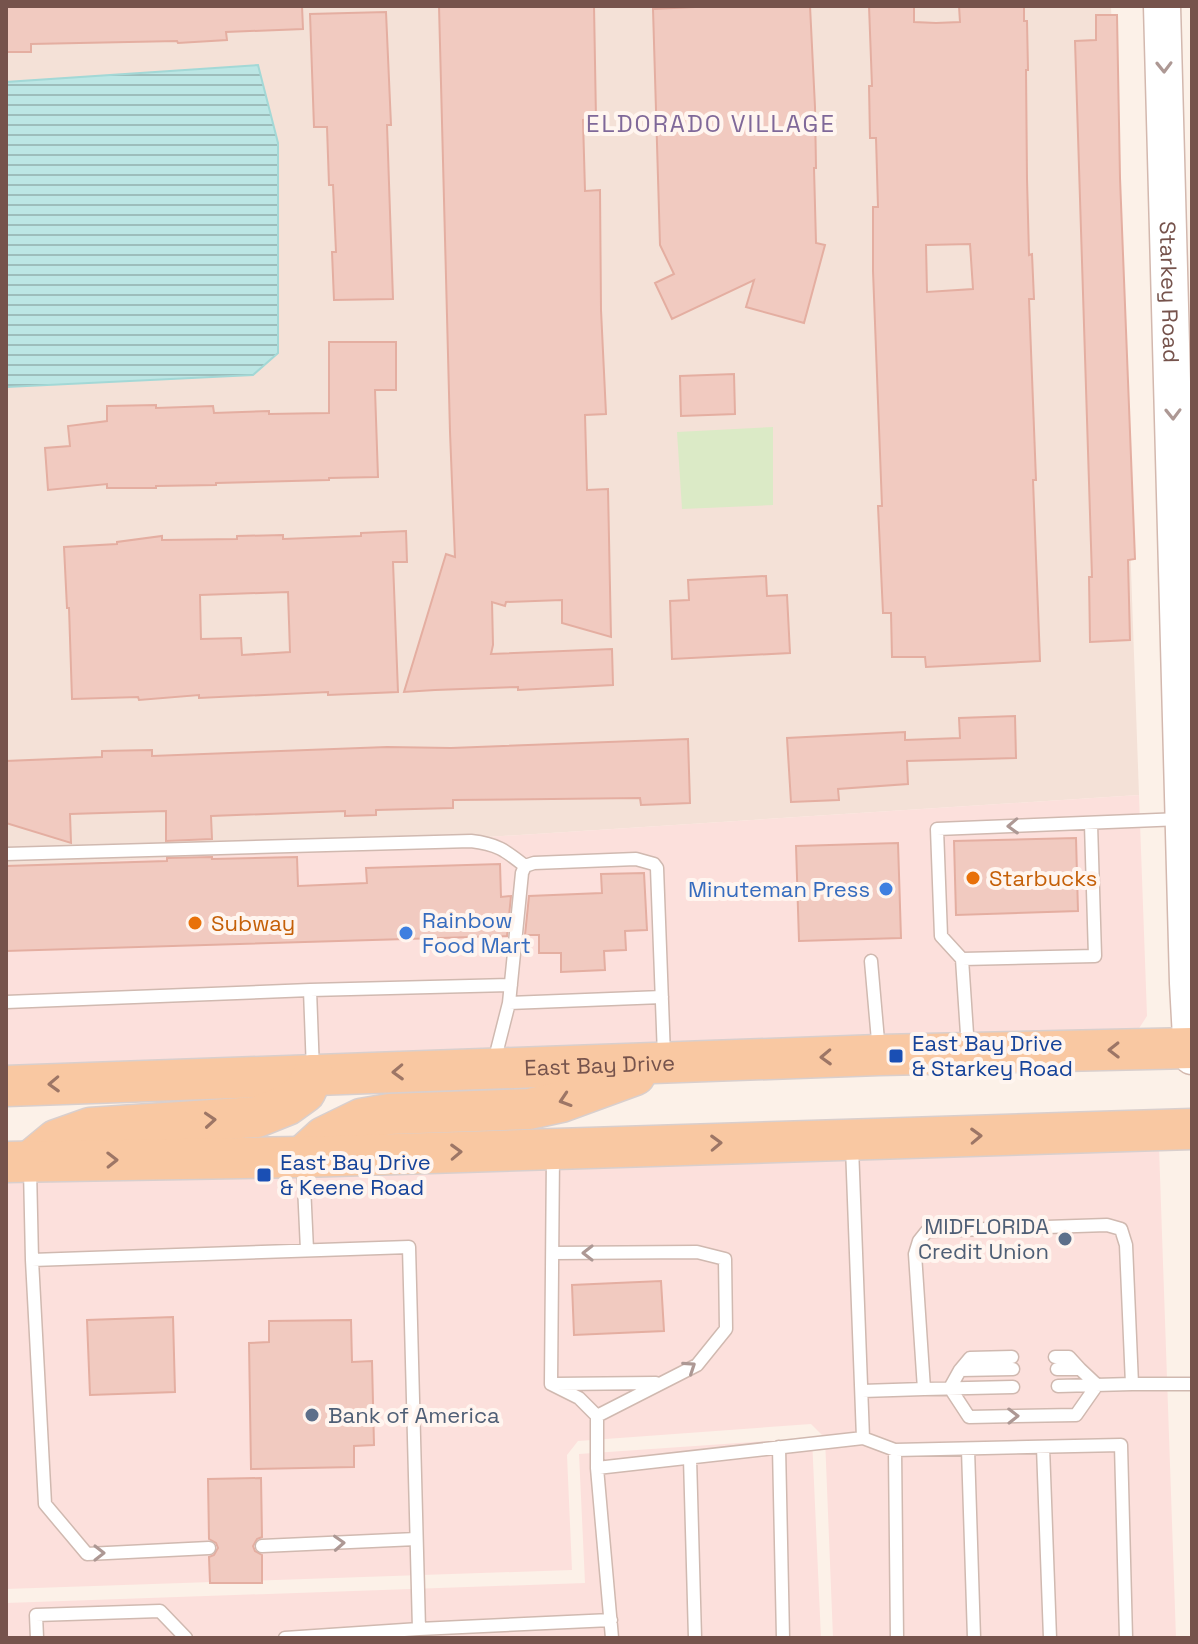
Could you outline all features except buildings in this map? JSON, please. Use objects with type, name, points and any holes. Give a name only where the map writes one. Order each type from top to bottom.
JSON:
[{"type":"main road","name":"Starkey Road","points":[[1162,6],[1192,1056]]},
{"type":"main road","name":"East Bay Drive","points":[[6,1086],[879,1055],[1192,1048]]},
{"type":"main road","points":[[302,1157],[324,1137],[361,1119],[390,1114],[529,1109],[561,1102],[665,1063]]},
{"type":"main road","points":[[18,1162],[56,1140],[90,1128],[257,1117],[287,1105],[305,1092],[313,1075]]},
{"type":"main road","points":[[18,1162],[302,1157],[1192,1129]]},
{"type":"lane","points":[[968,1053],[962,959],[941,936],[937,829],[1183,819]]},
{"type":"lane","points":[[962,959],[1095,956],[1091,824]]},
{"type":"lane","points":[[6,854],[471,841],[505,850],[525,866]]},
{"type":"lane","points":[[492,1069],[509,1003],[525,866],[534,863],[636,859],[654,864],[657,868],[665,1063]]},
{"type":"lane","points":[[871,961],[879,1055]]},
{"type":"lane","points":[[6,1002],[511,985]]},
{"type":"lane","points":[[310,990],[313,1075]]},
{"type":"lane","points":[[509,1003],[662,997]]},
{"type":"lane","points":[[852,1139],[863,1438]]},
{"type":"lane","points":[[551,1384],[553,1148]]},
{"type":"lane","points":[[302,1157],[307,1250]]},
{"type":"lane","points":[[18,1162],[32,1260],[45,1504],[87,1554],[209,1548]]},
{"type":"lane","points":[[924,1389],[915,1254],[919,1241],[927,1231],[1107,1225],[1121,1229],[1126,1245],[1132,1384]]},
{"type":"lane","points":[[32,1260],[409,1247],[419,1629]]},
{"type":"lane","points":[[553,1253],[697,1252],[725,1259],[726,1329],[697,1365],[597,1416]]},
{"type":"lane","points":[[950,1388],[970,1358],[1013,1363]]},
{"type":"lane","points":[[1056,1363],[1080,1369],[1097,1385]]},
{"type":"lane","points":[[551,1384],[663,1383]]},
{"type":"lane","points":[[551,1384],[579,1398],[597,1416],[597,1468],[612,1638]]},
{"type":"lane","points":[[1058,1386],[1192,1384]]},
{"type":"lane","points":[[950,1388],[969,1417],[1076,1415],[1097,1385]]},
{"type":"lane","points":[[862,1391],[1013,1387]]},
{"type":"lane","points":[[597,1468],[863,1438],[895,1450],[1121,1445],[1126,1638]]},
{"type":"lane","points":[[779,1447],[783,1638]]},
{"type":"lane","points":[[1043,1447],[1050,1638]]},
{"type":"lane","points":[[968,1449],[974,1638]]},
{"type":"lane","points":[[895,1450],[897,1638]]},
{"type":"lane","points":[[690,1458],[695,1638]]},
{"type":"lane","points":[[262,1546],[416,1539]]},
{"type":"lane","points":[[37,1638],[36,1615],[160,1611],[186,1638]]},
{"type":"lane","points":[[285,1638],[419,1629],[448,1633],[530,1624],[611,1620]]},
{"type":"lane","points":[[530,1624],[530,1638]]},
{"type":"shaded area","points":[[6,6],[1111,6],[1139,795],[6,868],[6,386],[252,375],[258,65],[6,82]]},
{"type":"shaded area","points":[[1139,795],[1147,1016],[1136,1033],[6,1069],[6,868]]},
{"type":"shaded area","points":[[1159,1147],[1176,1638],[833,1638],[825,1438],[811,1424],[578,1441],[567,1455],[572,1570],[6,1589],[6,1178],[308,1173]]},
{"type":"shaded area","points":[[812,1438],[821,1638],[6,1638],[6,1603],[585,1583],[579,1454]]},
{"type":"green space","points":[[773,427],[773,505],[682,509],[677,432]]},
{"type":"water","points":[[258,65],[278,143],[278,353],[253,375],[7,387],[6,82]]},
{"type":"place","name":"Starbucks","points":[[973,878]]},
{"type":"place","name":"Minuteman Press","points":[[886,889]]},
{"type":"place","name":"Subway","points":[[195,923]]},
{"type":"place","name":"Rainbow Food Mart","points":[[406,933]]},
{"type":"place","name":"East Bay Drive & Starkey Road","points":[[896,1056]]},
{"type":"place","name":"East Bay Drive & Keene Road","points":[[264,1175]]},
{"type":"place","name":"MIDFLORIDA Credit Union","points":[[1065,1239]]},
{"type":"place","name":"Bank of America","points":[[312,1415]]},
{"type":"district","name":"ELDORADO VILLAGE","points":[[711,124]]}]
